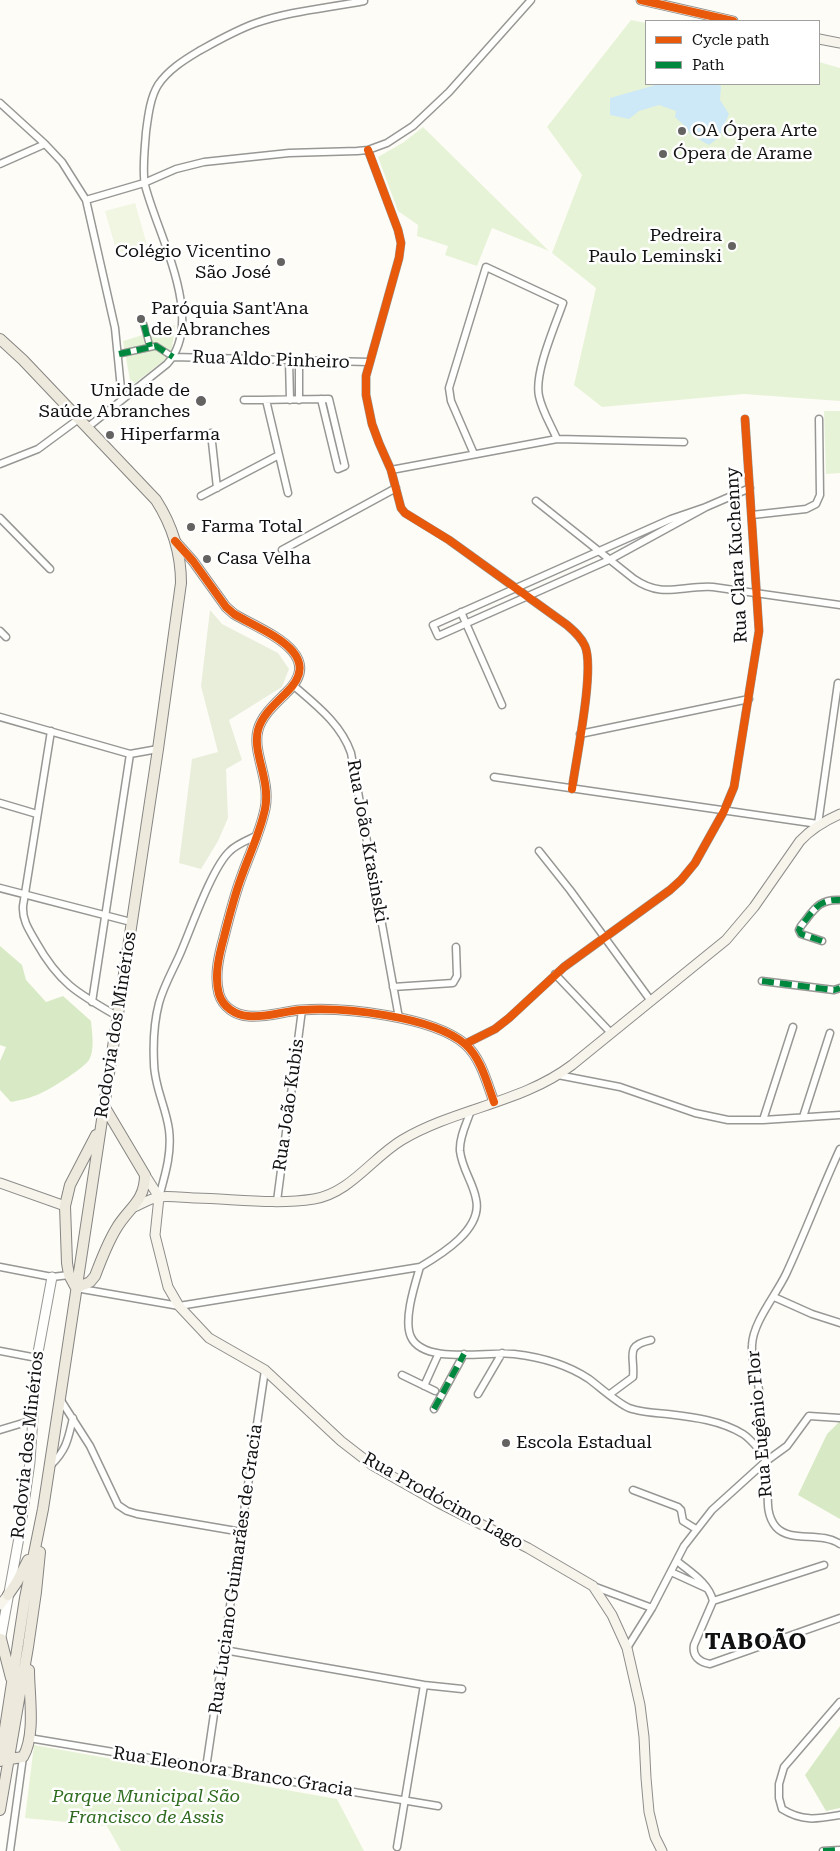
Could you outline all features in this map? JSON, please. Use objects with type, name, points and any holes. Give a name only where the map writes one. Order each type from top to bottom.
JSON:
[{"type":"main road","points":[[641,0],[729,20]]},
{"type":"main road","points":[[820,39],[840,44]]},
{"type":"main road","name":"Rodovia dos Minérios","points":[[0,339],[80,418],[156,500],[164,513],[175,541],[179,557],[181,583],[158,749],[43,1509],[34,1607],[15,1726],[5,1760]]},
{"type":"main road","points":[[134,1207],[159,1197],[277,1201],[316,1199],[336,1192],[389,1149],[431,1125],[538,1086],[558,1075],[736,931],[800,841],[818,824],[840,814]]},
{"type":"main road","points":[[104,1106],[159,1197]]},
{"type":"main road","points":[[100,1127],[70,1186],[64,1206],[69,1275],[76,1288],[90,1282],[95,1276],[115,1230],[143,1193],[146,1175]]},
{"type":"main road","points":[[0,1183],[64,1206]]},
{"type":"main road","name":"Rua Prodócimo Lago","points":[[159,1197],[155,1226],[156,1243],[168,1287],[179,1306],[209,1338],[265,1370],[341,1442],[372,1465],[544,1557],[593,1586],[612,1615],[627,1648],[640,1705],[649,1812],[655,1837],[662,1851]]},
{"type":"main road","name":"Rodovia dos Minérios","points":[[0,1810],[6,1782],[5,1760],[2,1748],[25,1598],[43,1509]]},
{"type":"main road","points":[[0,1605],[22,1573],[37,1538]]},
{"type":"main road","points":[[8,1595],[25,1598],[34,1607]]},
{"type":"main road","points":[[0,1640],[12,1683]]},
{"type":"main road","points":[[6,1782],[23,1757],[29,1738],[28,1647]]},
{"type":"main road","points":[[15,1726],[29,1738]]},
{"type":"main road","points":[[5,1760],[23,1757]]},
{"type":"street","points":[[86,200],[144,183],[176,169],[219,159],[296,152],[368,150],[396,139],[449,92],[531,0]]},
{"type":"street","points":[[88,427],[158,373],[174,357],[183,322],[181,297],[144,183],[146,133],[154,95],[162,80],[178,64],[212,44],[258,22],[364,1]]},
{"type":"street","points":[[0,103],[62,162],[86,200],[116,328],[122,400]]},
{"type":"street","points":[[0,164],[45,144]]},
{"type":"street","points":[[368,150],[402,243],[366,376],[366,395],[375,434],[392,470],[401,508],[405,513],[449,540],[527,596],[574,631],[585,646],[588,671],[572,789]]},
{"type":"street","points":[[474,454],[451,401],[449,388],[486,267],[563,303],[542,366],[538,385],[540,402],[557,439]]},
{"type":"street","points":[[144,325],[150,347]]},
{"type":"street","points":[[119,354],[156,346],[174,357]]},
{"type":"street","name":"Rua Aldo Pinheiro","points":[[174,357],[370,362]]},
{"type":"street","points":[[289,360],[290,400]]},
{"type":"street","points":[[299,360],[299,400]]},
{"type":"street","points":[[244,400],[321,400],[329,400],[345,466],[338,469],[321,400]]},
{"type":"street","points":[[266,400],[288,493]]},
{"type":"street","points":[[0,464],[38,449],[80,418]]},
{"type":"street","name":"Rua Clara Kuchenny","points":[[465,1044],[509,1018],[555,974],[659,899],[681,880],[698,858],[724,811],[734,788],[759,631],[745,419]]},
{"type":"street","points":[[752,515],[806,509],[816,504],[819,500],[818,419]]},
{"type":"street","points":[[211,434],[217,488]]},
{"type":"street","points":[[392,470],[557,439],[684,442]]},
{"type":"street","points":[[201,496],[279,455]]},
{"type":"street","points":[[282,550],[396,488]]},
{"type":"street","points":[[706,507],[609,560],[438,636],[433,625],[671,519],[706,507],[750,488]]},
{"type":"street","points":[[536,501],[642,585],[659,591],[704,586],[840,605]]},
{"type":"street","points":[[0,518],[50,569]]},
{"type":"street","points":[[175,541],[193,561],[226,607],[283,642],[294,652],[300,667],[299,676],[294,686],[269,711],[258,728],[257,744],[265,776],[267,798],[263,818],[236,892],[221,947],[217,972],[219,994],[227,1006],[242,1015],[255,1017],[302,1010],[324,1009],[399,1018],[436,1029],[465,1044],[480,1066],[494,1102]]},
{"type":"street","points":[[461,612],[502,705]]},
{"type":"street","points":[[0,631],[6,637]]},
{"type":"street","points":[[494,777],[818,824],[839,683]]},
{"type":"street","name":"Rua João Krasinski","points":[[294,686],[334,723],[343,735],[350,753],[399,1018]]},
{"type":"street","points":[[580,734],[749,699]]},
{"type":"street","points":[[0,717],[130,754],[158,749]]},
{"type":"street","points":[[51,732],[25,894],[24,920],[42,952],[64,982],[92,1002],[117,1016]]},
{"type":"street","name":"Rodovia dos Minérios","points":[[92,1002],[130,754]]},
{"type":"street","points":[[0,803],[37,814]]},
{"type":"street","name":"Rua Prodócimo Lago","points":[[159,1197],[168,1164],[170,1142],[167,1119],[158,1088],[154,1064],[155,1031],[159,1002],[169,975],[221,862],[234,847],[256,836]]},
{"type":"street","points":[[539,851],[651,1000]]},
{"type":"street","points":[[0,888],[131,922]]},
{"type":"street","points":[[822,941],[801,934],[801,926],[821,903],[828,900],[840,900]]},
{"type":"street","points":[[393,987],[454,983],[457,976],[456,947]]},
{"type":"street","points":[[555,974],[611,1033]]},
{"type":"street","points":[[762,980],[834,990],[840,988]]},
{"type":"street","name":"Rua João Kubis","points":[[277,1201],[302,1010]]},
{"type":"street","points":[[763,1120],[793,1027]]},
{"type":"street","points":[[803,1117],[830,1033]]},
{"type":"street","points":[[558,1075],[620,1086],[704,1116],[728,1120],[763,1120],[840,1115]]},
{"type":"street","points":[[76,1288],[179,1306],[420,1267],[442,1254],[463,1235],[474,1221],[477,1206],[476,1198],[463,1167],[460,1150],[462,1136],[471,1110]]},
{"type":"street","name":"Rua Eugênio Flor","points":[[840,1149],[785,1275],[759,1322],[752,1345],[769,1484],[767,1508],[770,1519],[778,1529],[788,1535],[818,1537],[840,1544]]},
{"type":"street","points":[[420,1267],[414,1286],[408,1325],[411,1338],[423,1349],[438,1354],[502,1353],[523,1355],[554,1362],[586,1378],[629,1408],[703,1419],[725,1426],[744,1435],[765,1459]]},
{"type":"street","points":[[0,1268],[52,1278],[69,1275]]},
{"type":"street","name":"Rodovia dos Minérios","points":[[0,1640],[20,1532],[30,1462],[37,1358],[52,1278]]},
{"type":"street","points":[[774,1297],[812,1314],[840,1323]]},
{"type":"street","points":[[610,1394],[634,1377],[632,1354],[635,1347],[639,1343],[652,1340]]},
{"type":"street","points":[[0,1351],[37,1358]]},
{"type":"street","points":[[478,1394],[502,1353]]},
{"type":"street","points":[[424,1386],[438,1354]]},
{"type":"street","points":[[434,1409],[464,1354]]},
{"type":"street","name":"Rua Luciano Guimarães de Gracia","points":[[206,1768],[265,1370]]},
{"type":"street","points":[[402,1375],[435,1391]]},
{"type":"street","points":[[60,1398],[90,1446],[118,1505],[127,1511],[242,1532]]},
{"type":"street","points":[[627,1648],[652,1608],[696,1529],[712,1510],[765,1459],[787,1446],[809,1416],[840,1418]]},
{"type":"street","points":[[49,1468],[62,1454],[73,1418]]},
{"type":"street","points":[[0,1430],[33,1420]]},
{"type":"street","points":[[633,1490],[678,1507],[681,1510],[683,1522],[696,1529]]},
{"type":"street","points":[[677,1561],[700,1579],[711,1594],[713,1601],[693,1651],[703,1663],[710,1664],[840,1618]]},
{"type":"street","points":[[713,1601],[824,1565]]},
{"type":"street","points":[[671,1572],[706,1588]]},
{"type":"street","points":[[690,1582],[694,1575]]},
{"type":"street","points":[[593,1586],[652,1608]]},
{"type":"street","points":[[224,1650],[462,1689]]},
{"type":"street","points":[[398,1847],[424,1684]]},
{"type":"street","points":[[840,1702],[784,1766],[779,1784],[779,1798],[782,1809],[792,1815],[812,1820],[840,1816]]},
{"type":"street","name":"Rua Eleonora Branco Gracia","points":[[29,1738],[438,1806]]},
{"type":"street","points":[[10,1851],[23,1757]]},
{"type":"street","points":[[823,1851],[840,1850]]},
{"type":"green space","points":[[631,20],[645,23],[645,85],[820,85],[820,62],[840,68],[840,401],[744,394],[602,407],[574,385],[596,288],[552,253],[582,175],[547,127]]},
{"type":"green space","points":[[423,127],[549,251],[492,228],[477,266],[445,255],[448,246],[417,236],[418,225],[398,211],[378,157],[404,142]]},
{"type":"green space","points":[[135,203],[147,245],[117,253],[105,211]]},
{"type":"green space","points":[[175,325],[171,355],[131,386],[123,341]]},
{"type":"green space","points":[[824,411],[840,411],[840,473],[826,474]]},
{"type":"green space","points":[[210,610],[222,624],[278,653],[289,669],[282,687],[229,720],[242,760],[226,769],[228,818],[218,841],[201,869],[179,863],[192,759],[218,752],[201,686]]},
{"type":"green space","points":[[0,946],[22,965],[26,980],[46,1002],[63,996],[91,1021],[93,1046],[89,1060],[63,1080],[39,1094],[11,1102],[0,1090],[0,1061],[6,1047],[0,1045]]},
{"type":"green space","points":[[840,1421],[840,1519],[798,1495],[827,1434]]},
{"type":"green space","points":[[840,1726],[840,1808],[826,1811],[805,1775]]},
{"type":"green space","name":"Parque Municipal São Francisco de Assis","points":[[34,1745],[337,1799],[364,1851],[121,1851],[107,1826],[25,1818]]},
{"type":"water","points":[[656,85],[718,85],[721,86],[720,100],[729,114],[719,137],[709,145],[691,135],[686,127],[675,117],[676,111],[659,105],[639,111],[629,119],[610,115],[610,98]]},
{"type":"marked path","points":[[144,325],[150,347]]},
{"type":"marked path","points":[[119,354],[156,346],[173,357]]},
{"type":"marked path","points":[[822,941],[801,934],[799,930],[809,915],[821,904],[826,901],[840,900]]},
{"type":"marked path","points":[[762,981],[834,990],[840,988]]},
{"type":"marked path","points":[[434,1409],[464,1354]]},
{"type":"marked path","points":[[823,1851],[840,1850]]},
{"type":"cycle path","points":[[641,0],[729,20]]},
{"type":"cycle path","points":[[368,150],[398,230],[401,243],[399,258],[366,376],[366,395],[372,424],[391,470],[401,508],[405,513],[449,540],[567,625],[577,634],[585,646],[588,674],[581,737],[572,789]]},
{"type":"cycle path","points":[[465,1044],[495,1029],[564,967],[670,890],[695,863],[724,811],[734,787],[759,631],[745,419]]},
{"type":"cycle path","points":[[175,541],[193,561],[226,607],[234,614],[274,636],[286,645],[295,655],[300,666],[297,679],[266,714],[258,730],[257,748],[266,788],[265,809],[236,892],[220,951],[217,980],[219,994],[223,1003],[230,1010],[248,1016],[301,1010],[340,1010],[386,1015],[431,1026],[450,1034],[471,1050],[483,1071],[494,1102]]},
{"type":"place","name":"OA Ópera Arte","points":[[682,131]]},
{"type":"place","name":"Ópera de Arame","points":[[663,154]]},
{"type":"place","name":"Pedreira Paulo Leminski","points":[[732,246]]},
{"type":"place","name":"Colégio Vicentino São José","points":[[281,262]]},
{"type":"place","name":"Paróquia Sant'Ana de Abranches","points":[[141,319]]},
{"type":"place","name":"Unidade de Saúde Abranches","points":[[201,401]]},
{"type":"place","name":"Hiperfarma","points":[[110,435]]},
{"type":"place","name":"Farma Total","points":[[191,527]]},
{"type":"place","name":"Casa Velha","points":[[207,559]]},
{"type":"place","name":"Escola Estadual","points":[[506,1443]]},
{"type":"district","name":"TABOÃO","points":[[756,1643]]}]
